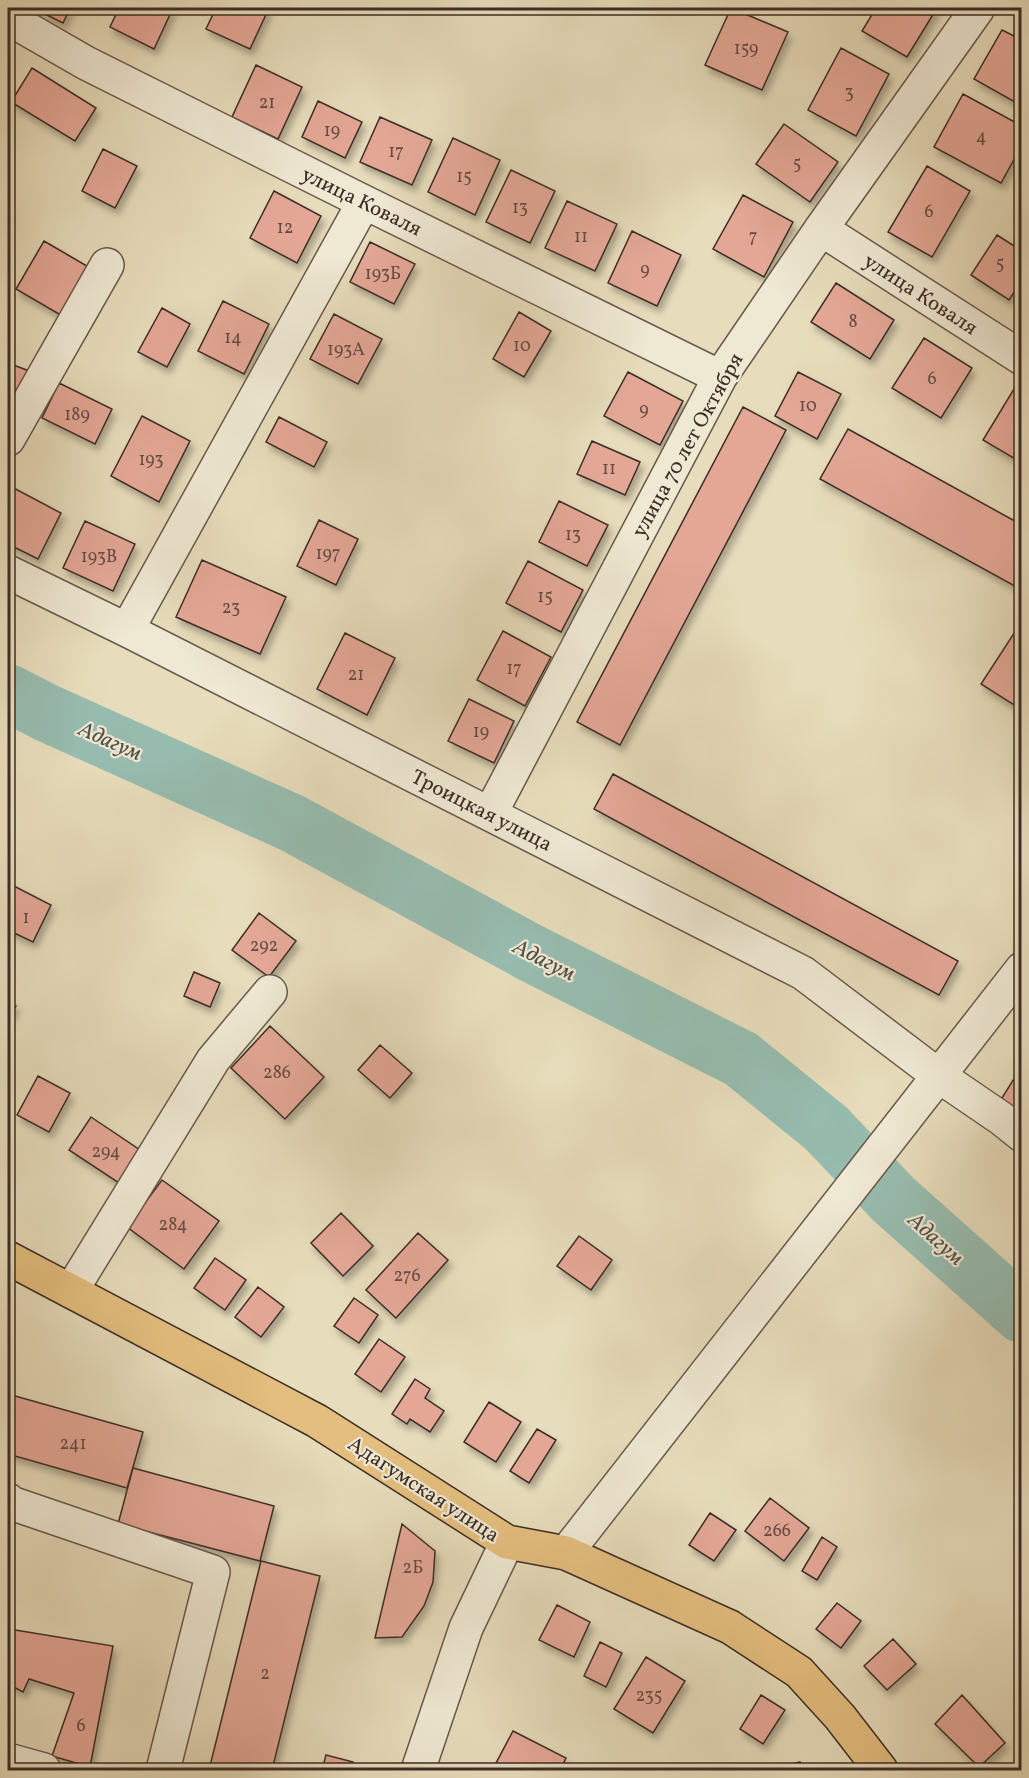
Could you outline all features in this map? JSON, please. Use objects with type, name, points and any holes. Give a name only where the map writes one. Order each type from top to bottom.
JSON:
[{"type":"main road","name":"Адагумская улица","points":[[8,1258],[317,1421],[507,1542],[566,1553],[730,1627],[798,1672],[840,1717],[881,1770]]},
{"type":"street","name":"улица 70 лет Октября","points":[[490,814],[720,377],[821,229],[978,8]]},
{"type":"street","name":"улица Коваля","points":[[8,18],[86,63],[720,377]]},
{"type":"street","points":[[127,630],[364,202]]},
{"type":"street","name":"улица Коваля","points":[[821,229],[1022,358]]},
{"type":"street","points":[[8,439],[106,265]]},
{"type":"street","name":"Троицкая улица","points":[[8,572],[127,630],[803,973],[939,1076],[1022,1135]]},
{"type":"street","points":[[566,1553],[1022,969]]},
{"type":"street","points":[[71,1291],[213,1060],[270,992]]},
{"type":"street","points":[[8,1500],[11,1503],[213,1572],[163,1770]]},
{"type":"street","points":[[418,1770],[466,1628],[507,1542]]},
{"type":"street","points":[[8,1760],[44,1770]]},
{"type":"building","points":[[33,8],[70,8],[63,23]]},
{"type":"building","points":[[119,8],[173,8],[154,49],[110,27]]},
{"type":"building","points":[[216,8],[269,8],[250,49],[206,29]]},
{"type":"building","points":[[731,8],[788,32],[762,90],[705,65]]},
{"type":"building","points":[[876,8],[937,8],[907,57],[862,31]]},
{"type":"building","points":[[1002,30],[1022,40],[1022,106],[974,79]]},
{"type":"building","points":[[841,48],[889,74],[856,136],[808,110]]},
{"type":"building","points":[[256,65],[302,87],[278,139],[232,117]]},
{"type":"building","points":[[32,68],[96,108],[75,141],[11,102]]},
{"type":"building","points":[[963,94],[1022,126],[1022,145],[1001,183],[934,147]]},
{"type":"building","points":[[318,101],[362,122],[345,158],[302,137]]},
{"type":"building","points":[[380,117],[432,140],[412,185],[360,162]]},
{"type":"building","points":[[784,124],[838,162],[810,202],[756,164]]},
{"type":"building","points":[[453,138],[500,160],[475,215],[428,192]]},
{"type":"building","points":[[103,149],[137,166],[115,208],[82,191]]},
{"type":"building","points":[[927,166],[970,191],[932,257],[888,232]]},
{"type":"building","points":[[511,170],[555,191],[530,243],[486,222]]},
{"type":"building","points":[[274,191],[321,216],[297,263],[250,238]]},
{"type":"building","points":[[743,195],[793,222],[764,277],[713,249]]},
{"type":"building","points":[[567,201],[617,224],[595,271],[545,248]]},
{"type":"building","points":[[632,231],[681,255],[657,306],[608,283]]},
{"type":"building","points":[[997,235],[1022,251],[1022,280],[1009,300],[971,275]]},
{"type":"building","points":[[44,241],[92,269],[64,317],[16,289]]},
{"type":"building","points":[[370,242],[415,264],[394,304],[350,282]]},
{"type":"building","points":[[836,283],[894,320],[870,359],[811,322]]},
{"type":"building","points":[[223,301],[269,324],[244,374],[198,351]]},
{"type":"building","points":[[162,308],[190,324],[167,367],[138,352]]},
{"type":"building","points":[[519,312],[551,331],[524,377],[493,359]]},
{"type":"building","points":[[334,314],[382,339],[358,384],[310,359]]},
{"type":"building","points":[[924,338],[972,368],[941,418],[892,388]]},
{"type":"building","points":[[8,363],[32,372],[19,408],[8,403]]},
{"type":"building","points":[[628,372],[683,401],[660,445],[604,416]]},
{"type":"building","points":[[798,372],[841,394],[817,439],[775,416]]},
{"type":"building","points":[[59,383],[112,409],[95,444],[42,418]]},
{"type":"building","points":[[1014,389],[1022,393],[1022,463],[983,440]]},
{"type":"building","points":[[743,407],[786,430],[620,745],[577,722]]},
{"type":"building","points":[[142,416],[190,441],[159,502],[111,476]]},
{"type":"building","points":[[279,417],[327,442],[314,467],[266,442]]},
{"type":"building","points":[[848,429],[1022,525],[1022,590],[820,479]]},
{"type":"building","points":[[592,441],[640,462],[625,495],[577,474]]},
{"type":"building","points":[[8,485],[61,513],[38,559],[8,544]]},
{"type":"building","points":[[559,501],[608,525],[587,566],[539,542]]},
{"type":"building","points":[[319,520],[358,539],[336,585],[297,566]]},
{"type":"building","points":[[85,521],[135,544],[113,591],[63,568]]},
{"type":"building","points":[[202,560],[286,597],[260,654],[176,617]]},
{"type":"building","points":[[528,561],[583,590],[561,632],[506,603]]},
{"type":"building","points":[[1022,621],[1022,710],[981,684]]},
{"type":"building","points":[[503,631],[551,657],[525,706],[477,680]]},
{"type":"building","points":[[345,633],[395,658],[367,715],[317,689]]},
{"type":"building","points":[[469,699],[514,721],[494,763],[448,741]]},
{"type":"building","points":[[613,774],[958,961],[939,995],[594,809]]},
{"type":"building","points":[[8,883],[51,905],[33,942],[8,930]]},
{"type":"building","points":[[259,913],[296,941],[269,977],[232,950]]},
{"type":"building","points":[[194,972],[220,983],[210,1007],[184,996]]},
{"type":"building","points":[[8,1001],[16,1006],[8,1019]]},
{"type":"building","points":[[270,1026],[324,1077],[285,1119],[231,1068]]},
{"type":"building","points":[[380,1045],[412,1073],[390,1098],[358,1070]]},
{"type":"building","points":[[1022,1066],[1022,1114],[1000,1101]]},
{"type":"building","points":[[38,1076],[70,1093],[49,1132],[17,1115]]},
{"type":"building","points":[[91,1117],[143,1152],[122,1185],[69,1150]]},
{"type":"building","points":[[162,1180],[219,1221],[184,1269],[127,1227]]},
{"type":"building","points":[[341,1213],[373,1246],[343,1276],[311,1243]]},
{"type":"building","points":[[418,1233],[448,1260],[396,1318],[366,1290]]},
{"type":"building","points":[[579,1236],[612,1260],[591,1290],[557,1266]]},
{"type":"building","points":[[215,1258],[246,1280],[225,1310],[194,1288]]},
{"type":"building","points":[[258,1287],[284,1307],[261,1337],[235,1317]]},
{"type":"building","points":[[354,1298],[378,1315],[359,1343],[334,1326]]},
{"type":"building","points":[[379,1339],[405,1357],[381,1392],[355,1374]]},
{"type":"building","points":[[415,1379],[430,1389],[425,1398],[444,1411],[430,1432],[410,1419],[407,1424],[392,1414]]},
{"type":"building","points":[[8,1394],[143,1432],[127,1488],[8,1454]]},
{"type":"building","points":[[489,1402],[521,1422],[496,1462],[464,1442]]},
{"type":"building","points":[[537,1429],[556,1440],[529,1483],[510,1471]]},
{"type":"building","points":[[133,1468],[274,1506],[260,1561],[118,1524]]},
{"type":"building","points":[[770,1498],[809,1528],[784,1561],[745,1531]]},
{"type":"building","points":[[710,1513],[736,1530],[714,1561],[689,1545]]},
{"type":"building","points":[[402,1524],[435,1551],[433,1582],[424,1606],[402,1637],[375,1638]]},
{"type":"building","points":[[822,1537],[837,1547],[817,1580],[802,1571]]},
{"type":"building","points":[[261,1561],[320,1576],[272,1770],[209,1770]]},
{"type":"building","points":[[837,1603],[861,1621],[841,1648],[816,1629]]},
{"type":"building","points":[[557,1605],[590,1622],[574,1657],[539,1640]]},
{"type":"building","points":[[9,1629],[113,1646],[90,1767],[52,1756],[74,1693],[29,1679],[23,1692],[8,1684]]},
{"type":"building","points":[[893,1639],[916,1664],[887,1690],[864,1666]]},
{"type":"building","points":[[600,1642],[622,1653],[606,1687],[584,1676]]},
{"type":"building","points":[[646,1657],[685,1681],[653,1733],[614,1709]]},
{"type":"building","points":[[761,1695],[785,1710],[763,1744],[740,1729]]},
{"type":"building","points":[[962,1695],[1005,1743],[979,1767],[935,1724]]},
{"type":"building","points":[[513,1731],[566,1758],[560,1770],[506,1770],[495,1765]]},
{"type":"building","points":[[326,1755],[353,1762],[350,1770],[322,1770]]},
{"type":"building","points":[[800,1762],[803,1770],[767,1770]]},
{"type":"waterway","name":"Адагум","points":[[8,693],[47,713],[292,823],[531,953],[741,1059],[826,1128],[893,1199],[1022,1314]]}]
